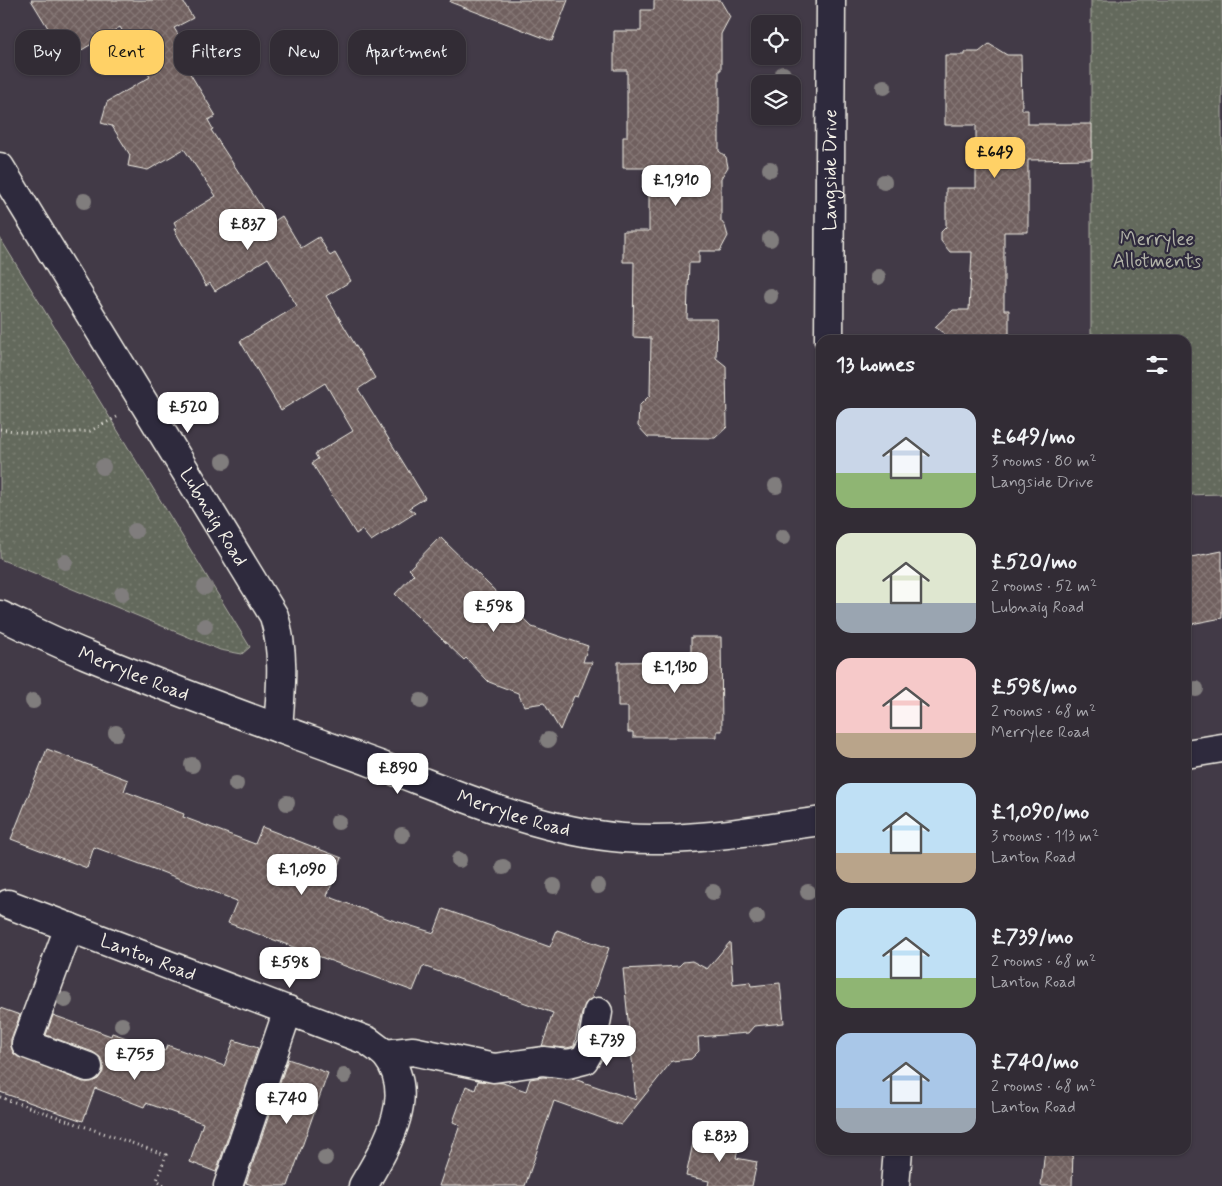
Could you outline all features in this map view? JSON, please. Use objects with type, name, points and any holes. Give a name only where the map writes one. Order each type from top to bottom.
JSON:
[{"type":"street","name":"Langside Drive","points":[[829,335],[831,0]]},
{"type":"street","name":"Lubnaig Road","points":[[0,167],[274,616],[281,638],[283,668],[278,728]]},
{"type":"street","name":"Merrylee Road","points":[[0,615],[87,655],[278,728],[514,815],[573,831],[624,838],[674,838],[741,832],[816,822]]},
{"type":"street","points":[[1191,753],[1222,748]]},
{"type":"street","name":"Lanton Road","points":[[8,904],[368,1041],[385,1054],[395,1068],[400,1090],[400,1104],[380,1157],[363,1186]]},
{"type":"street","points":[[70,927],[26,1044],[88,1067]]},
{"type":"street","points":[[228,1186],[288,1010]]},
{"type":"street","points":[[385,1054],[413,1052],[494,1068],[543,1061],[568,1064],[584,1060],[592,1046],[598,1012]]},
{"type":"street","points":[[895,1186],[898,1155]]},
{"type":"path","points":[[0,429],[42,435],[90,431],[144,402]]},
{"type":"path","points":[[0,1097],[166,1156],[157,1180],[166,1186]]},
{"type":"green space","name":"Merrylee Allotments","points":[[1091,0],[1222,0],[1222,494],[1191,495],[1191,335],[1091,335]]},
{"type":"green space","points":[[0,238],[250,647],[242,654],[220,650],[0,559]]},
{"type":"building","points":[[31,0],[182,0],[193,18],[174,28],[174,75],[191,75],[216,116],[208,120],[213,129],[211,130],[266,214],[268,213],[273,222],[282,216],[301,248],[319,237],[330,256],[335,253],[351,281],[326,296],[375,378],[358,389],[425,498],[409,508],[415,513],[371,541],[362,530],[356,534],[312,463],[318,459],[315,454],[353,431],[325,383],[281,410],[240,341],[297,306],[268,258],[215,291],[210,283],[206,286],[174,229],[177,228],[174,222],[216,196],[184,149],[148,170],[128,166],[130,155],[112,126],[101,123],[107,102],[150,77],[149,75],[164,75],[164,30],[122,30],[120,27],[115,30],[90,30],[90,45],[80,51],[80,30],[49,30]]},
{"type":"building","points":[[451,0],[568,0],[552,41],[450,2]]},
{"type":"building","points":[[654,0],[720,0],[730,17],[721,34],[721,70],[719,70],[719,151],[726,157],[728,167],[721,178],[721,221],[725,226],[728,236],[720,251],[699,251],[699,263],[689,263],[687,319],[717,319],[716,358],[726,366],[727,427],[715,438],[648,437],[638,426],[639,406],[650,395],[651,338],[633,337],[634,262],[623,262],[623,231],[649,231],[649,168],[623,168],[623,137],[627,137],[627,70],[614,70],[614,31],[641,31],[641,10],[654,10]]},
{"type":"building","points":[[989,44],[1007,55],[1021,55],[1022,110],[1028,110],[1028,124],[1092,124],[1092,159],[1028,160],[1028,232],[1004,232],[1004,310],[1009,310],[1009,335],[946,335],[935,327],[953,310],[969,310],[972,252],[950,252],[941,241],[941,232],[946,227],[946,188],[976,188],[976,125],[945,125],[945,55],[965,55],[965,52],[979,52]]},
{"type":"building","points":[[440,537],[532,627],[588,646],[583,662],[592,662],[578,697],[574,696],[560,730],[544,703],[524,706],[518,693],[489,682],[466,658],[464,660],[395,594],[414,574],[409,569]]},
{"type":"building","points":[[1222,551],[1222,618],[1191,624],[1191,557]]},
{"type":"building","points":[[691,637],[721,637],[722,731],[717,731],[717,737],[633,737],[633,732],[628,732],[628,707],[618,707],[618,662],[691,661]]},
{"type":"building","points":[[47,749],[128,780],[124,791],[184,814],[183,817],[255,844],[262,827],[342,858],[327,896],[389,919],[434,933],[443,909],[550,947],[557,930],[609,948],[591,999],[583,1009],[574,1046],[567,1048],[542,1046],[553,1013],[423,966],[413,991],[228,923],[237,901],[162,872],[94,847],[87,868],[11,839]]},
{"type":"building","points":[[730,942],[733,984],[750,982],[751,986],[780,983],[784,1023],[754,1026],[748,1033],[698,1037],[699,1051],[691,1059],[672,1061],[621,1125],[554,1101],[525,1186],[439,1186],[460,1125],[453,1122],[466,1086],[475,1090],[478,1081],[503,1083],[526,1091],[530,1079],[543,1077],[574,1079],[636,1100],[623,969],[679,966],[683,962],[692,961],[707,969]]},
{"type":"building","points":[[0,1008],[20,1015],[11,1039],[11,1047],[14,1054],[83,1082],[91,1082],[98,1079],[103,1072],[103,1064],[100,1057],[93,1052],[46,1035],[53,1015],[111,1036],[112,1033],[165,1051],[167,1045],[224,1066],[234,1040],[258,1048],[216,1172],[190,1162],[203,1123],[146,1103],[144,1107],[95,1088],[83,1121],[0,1092]]},
{"type":"building","points":[[288,1059],[328,1073],[288,1186],[255,1186],[246,1183]]},
{"type":"building","points":[[695,1134],[739,1143],[736,1158],[757,1162],[752,1186],[708,1186],[709,1181],[686,1176]]},
{"type":"building","points":[[1044,1155],[1073,1155],[1072,1186],[1041,1186]]}]
